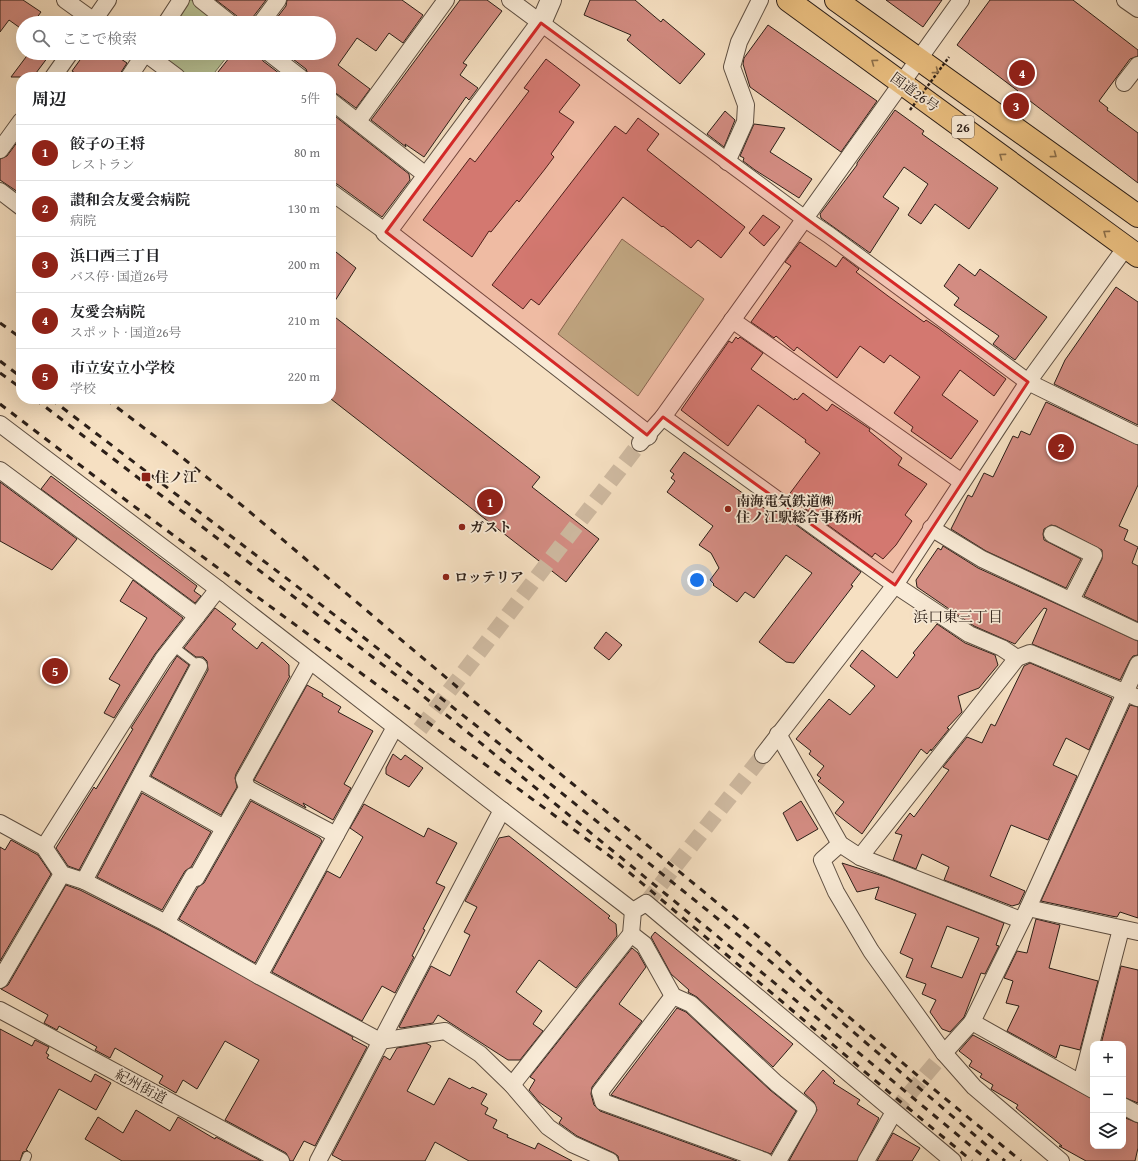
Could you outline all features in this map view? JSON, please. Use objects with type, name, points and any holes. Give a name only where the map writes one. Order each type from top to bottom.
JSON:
[{"type":"highway","name":"国道26号","points":[[788,0],[1132,251]]},
{"type":"highway","name":"国道26号","points":[[836,0],[1138,216]]},
{"type":"street","points":[[65,0],[86,16]]},
{"type":"street","points":[[98,16],[108,0]]},
{"type":"street","points":[[171,16],[182,0]]},
{"type":"street","points":[[201,0],[221,16]]},
{"type":"street","points":[[266,16],[278,0]]},
{"type":"street","points":[[358,121],[446,0]]},
{"type":"street","points":[[510,0],[727,162],[805,219],[830,235],[1028,382],[1138,436]]},
{"type":"street","points":[[386,232],[540,22],[551,0]]},
{"type":"street","points":[[727,162],[745,122],[746,105],[732,67],[739,42],[760,0]]},
{"type":"street","points":[[336,196],[386,232],[643,439],[662,417],[961,0]]},
{"type":"street","points":[[57,72],[65,60]]},
{"type":"street","points":[[132,72],[139,60]]},
{"type":"street","points":[[151,60],[169,72]]},
{"type":"street","points":[[278,60],[294,72]]},
{"type":"street","points":[[1124,83],[1138,65]]},
{"type":"street","points":[[336,105],[427,176]]},
{"type":"street","points":[[0,150],[16,128]]},
{"type":"street","points":[[0,190],[16,203]]},
{"type":"street","points":[[763,756],[778,734],[895,585],[1028,382],[1132,251]]},
{"type":"street","points":[[732,320],[962,482]]},
{"type":"street","points":[[662,417],[895,585],[969,634],[1002,648],[1017,658]]},
{"type":"street","points":[[0,424],[218,589],[395,727],[416,734],[502,810],[633,911]]},
{"type":"street","points":[[0,470],[196,616]]},
{"type":"street","points":[[931,528],[982,559],[1138,632]]},
{"type":"street","points":[[1052,534],[1094,555],[1071,600]]},
{"type":"street","points":[[44,847],[163,659],[218,589]]},
{"type":"street","points":[[860,856],[1017,658],[1030,653],[1131,695]]},
{"type":"street","points":[[310,661],[244,779],[247,788],[336,835]]},
{"type":"street","points":[[944,1053],[972,1022],[1131,695],[1138,664]]},
{"type":"street","points":[[84,881],[199,666]]},
{"type":"street","points":[[259,976],[395,727]]},
{"type":"street","points":[[778,734],[840,844],[860,856],[1025,914],[1138,932]]},
{"type":"street","points":[[138,780],[224,828]]},
{"type":"street","points":[[166,923],[193,876],[196,878],[247,788]]},
{"type":"street","points":[[318,1161],[502,810]]},
{"type":"street","points":[[0,823],[44,847],[62,874],[84,881],[166,923],[259,976],[380,1041],[445,1031],[480,1054],[512,1085],[548,1127],[572,1144],[610,1161]]},
{"type":"street","points":[[840,844],[822,860],[836,892],[871,951],[944,1053],[974,1087],[1061,1161]]},
{"type":"street","points":[[0,980],[62,874]]},
{"type":"street","points":[[633,911],[646,903],[953,1161]]},
{"type":"street","points":[[512,1085],[631,934],[633,911]]},
{"type":"street","points":[[972,1022],[1087,1086],[1121,929]]},
{"type":"street","points":[[631,934],[644,944],[673,996],[690,1004],[776,1083],[808,1108],[778,1161]]},
{"type":"street","points":[[673,996],[600,1092],[603,1102],[765,1161]]},
{"type":"street","name":"紀州街道","points":[[0,1010],[281,1161]]},
{"type":"street","points":[[1126,1108],[1138,1114]]},
{"type":"street","points":[[866,1161],[894,1112]]},
{"type":"lane","points":[[173,646],[199,666]]},
{"type":"path","points":[[910,110],[949,57]]},
{"type":"highlighted area","points":[[541,23],[1028,382],[895,585],[663,417],[647,435],[386,232]]},
{"type":"green space","points":[[186,0],[192,0],[212,16],[174,16]]},
{"type":"green space","points":[[164,60],[224,60],[215,72],[180,72]]},
{"type":"green space","points":[[622,239],[704,299],[638,396],[558,334]]},
{"type":"building","points":[[0,0],[23,0],[41,12],[38,16],[16,16],[16,25],[9,20],[0,32]]},
{"type":"building","points":[[216,0],[266,0],[254,16],[237,16]]},
{"type":"building","points":[[287,0],[402,0],[423,15],[403,43],[389,33],[376,51],[357,38],[338,65],[370,89],[356,108],[336,94],[336,72],[307,72],[306,69],[294,60],[336,60],[336,16],[278,16],[286,6]]},
{"type":"building","points":[[460,0],[487,0],[502,11],[463,63],[467,65],[460,75],[478,88],[469,100],[466,97],[424,157],[405,144],[406,147],[371,120]]},
{"type":"building","points":[[590,0],[635,0],[661,22],[663,19],[705,54],[680,84],[627,40],[631,35],[584,15]]},
{"type":"building","points":[[886,0],[942,0],[923,27]]},
{"type":"building","points":[[990,0],[1073,0],[1138,50],[1138,56],[1130,59],[1099,101],[1108,108],[1107,110],[1138,133],[1138,183],[1030,101],[1021,113],[1008,103],[1018,91],[957,45]]},
{"type":"building","points":[[768,25],[877,101],[841,152],[750,87],[743,64],[744,58]]},
{"type":"building","points":[[546,59],[580,85],[559,112],[574,122],[551,154],[554,157],[545,169],[519,202],[517,200],[491,232],[489,231],[472,257],[423,220],[470,158],[475,162],[529,91],[524,88]]},
{"type":"building","points":[[24,60],[46,60],[37,72],[16,72],[16,77],[11,77]]},
{"type":"building","points":[[80,60],[122,60],[127,63],[121,72],[72,71]]},
{"type":"building","points":[[227,60],[263,60],[277,72],[218,72]]},
{"type":"building","points":[[895,110],[924,131],[922,134],[998,188],[969,229],[935,204],[921,224],[908,215],[928,184],[904,167],[883,197],[899,208],[870,253],[821,218],[820,214],[857,165]]},
{"type":"building","points":[[725,111],[735,120],[724,147],[707,134]]},
{"type":"building","points":[[336,117],[409,174],[410,180],[382,217],[337,184]]},
{"type":"building","points":[[638,118],[659,134],[647,150],[745,227],[721,258],[698,240],[691,248],[623,197],[539,305],[531,299],[523,309],[492,285],[615,126],[626,134]]},
{"type":"building","points":[[754,124],[785,128],[770,152],[812,179],[799,198],[743,161],[744,158],[740,156]]},
{"type":"building","points":[[16,144],[16,191],[0,180],[0,159],[7,156]]},
{"type":"building","points":[[763,215],[780,227],[764,246],[749,233]]},
{"type":"building","points":[[800,242],[836,267],[843,257],[859,269],[856,272],[888,296],[924,322],[926,320],[938,328],[1006,379],[994,396],[960,370],[942,395],[978,421],[951,459],[911,431],[913,427],[894,413],[920,377],[890,355],[884,363],[860,346],[837,378],[797,347],[794,351],[776,336],[774,338],[751,322],[791,266],[785,262]]},
{"type":"building","points":[[336,252],[356,268],[336,299]]},
{"type":"building","points":[[959,264],[975,276],[980,269],[1047,317],[1015,360],[993,344],[999,336],[954,305],[959,298],[944,286]]},
{"type":"building","points":[[1116,287],[1138,302],[1138,425],[1054,384],[1065,360]]},
{"type":"building","points":[[336,318],[540,477],[532,487],[599,539],[566,582],[336,403]]},
{"type":"building","points":[[736,337],[738,339],[740,337],[763,353],[751,369],[794,400],[795,398],[797,400],[803,393],[827,411],[832,404],[849,415],[870,429],[869,431],[902,458],[898,465],[927,484],[905,515],[912,521],[896,545],[883,559],[875,553],[872,557],[788,496],[820,453],[805,442],[806,440],[758,405],[728,446],[681,410],[729,341],[732,343]]},
{"type":"building","points":[[1046,402],[1138,445],[1138,485],[1119,526],[1128,530],[1124,540],[1138,547],[1132,563],[1138,566],[1138,622],[1084,596],[1102,559],[1102,550],[1056,526],[1051,525],[1044,529],[1044,540],[1081,559],[1066,588],[986,551],[951,529],[968,495],[972,497],[984,473],[993,477],[1013,436],[1018,438],[1021,431],[1030,435]]},
{"type":"building","points":[[684,452],[774,515],[777,511],[861,572],[851,585],[853,586],[794,663],[786,662],[759,642],[812,573],[786,555],[754,598],[745,592],[737,602],[713,585],[714,584],[710,580],[719,568],[711,553],[699,545],[713,526],[667,492],[675,481],[671,478],[674,474],[670,471]]},
{"type":"building","points":[[51,476],[197,586],[194,591],[201,596],[195,603],[41,489]]},
{"type":"building","points":[[0,482],[77,539],[52,570],[0,541]]},
{"type":"building","points":[[943,546],[978,568],[1138,641],[1138,655],[1133,656],[1130,660],[1120,680],[1032,644],[1047,609],[1044,608],[1015,644],[974,626],[917,587],[916,580],[938,548],[941,550]]},
{"type":"building","points":[[133,580],[183,618],[155,654],[114,718],[104,713],[120,685],[109,679],[147,618],[120,601]]},
{"type":"building","points":[[215,608],[236,624],[232,629],[257,649],[262,642],[283,659],[289,665],[290,676],[236,774],[235,778],[237,787],[221,815],[151,776],[208,670],[207,661],[203,657],[196,657],[184,648]]},
{"type":"building","points":[[937,624],[965,643],[995,655],[998,665],[979,688],[958,696],[962,712],[947,728],[949,729],[931,751],[931,749],[927,754],[921,749],[862,834],[835,813],[844,802],[818,781],[821,778],[817,775],[824,766],[809,754],[811,751],[796,739],[829,699],[850,715],[875,686],[850,666],[862,650],[897,678],[915,655],[913,653]]},
{"type":"building","points":[[606,632],[622,645],[609,660],[594,648]]},
{"type":"building","points":[[177,656],[189,665],[79,870],[68,866],[56,848],[94,787],[96,789],[133,729],[131,728]]},
{"type":"building","points":[[1030,663],[1112,698],[1089,750],[1066,738],[1053,765],[1077,776],[1048,840],[1011,825],[990,876],[1025,891],[1019,904],[1012,906],[944,880],[949,867],[922,854],[916,869],[893,860],[902,835],[895,833],[910,813],[914,817],[949,770],[943,767],[967,737],[982,743],[991,724],[995,726],[1024,666]]},
{"type":"building","points":[[307,685],[341,707],[338,712],[373,731],[344,784],[351,788],[333,820],[303,803],[306,808],[254,780]]},
{"type":"building","points":[[1130,705],[1138,707],[1138,918],[1120,912],[1117,917],[1041,901]]},
{"type":"building","points":[[393,754],[401,760],[405,755],[423,768],[409,787],[386,774],[386,768]]},
{"type":"building","points":[[142,793],[211,832],[191,867],[185,871],[162,910],[97,877]]},
{"type":"building","points":[[251,801],[320,838],[322,841],[255,963],[179,919],[198,887],[204,883]]},
{"type":"building","points":[[801,801],[818,829],[797,841],[783,813]]},
{"type":"building","points":[[364,804],[424,837],[428,828],[457,843],[436,883],[445,887],[423,929],[425,930],[412,956],[414,957],[395,993],[382,986],[362,1021],[272,972],[327,871],[340,878],[363,837],[350,828]]},
{"type":"building","points":[[509,836],[610,916],[608,918],[616,924],[617,936],[576,988],[539,960],[516,992],[542,1011],[533,1024],[543,1031],[520,1060],[508,1060],[438,1015],[433,1023],[401,1028],[399,1027],[431,966],[450,976],[470,935],[464,932],[477,907],[465,901],[499,838]]},
{"type":"building","points":[[11,840],[38,855],[51,874],[0,961],[0,847],[5,850]]},
{"type":"building","points":[[842,863],[886,877],[1004,923],[996,945],[999,946],[985,974],[981,973],[964,1017],[950,1032],[942,1029],[930,1012],[936,1000],[922,994],[926,984],[906,977],[913,959],[900,953],[916,914],[875,899],[879,887],[857,892]],"holes":[[[947,926],[979,938],[962,978],[931,967]]]},
{"type":"building","points":[[66,885],[80,890],[161,931],[353,1037],[352,1039],[367,1047],[315,1146],[304,1141],[293,1161],[290,1161],[286,1153],[225,1120],[259,1060],[225,1041],[197,1089],[183,1080],[176,1093],[159,1083],[163,1076],[115,1048],[110,1058],[95,1050],[97,1047],[59,1026],[57,1030],[44,1023],[48,1015],[1,989],[8,985]]},
{"type":"building","points":[[1036,919],[1060,925],[1049,968],[1098,981],[1080,1050],[1060,1045],[1056,1058],[1007,1031],[1019,1006],[1006,1003],[1013,981],[1004,978],[1017,951],[1027,953]]},
{"type":"building","points":[[655,932],[793,1044],[773,1067],[697,997],[688,992],[689,990],[671,974],[651,937]]},
{"type":"building","points":[[632,948],[638,953],[646,967],[619,1004],[642,1021],[592,1087],[591,1094],[594,1105],[600,1111],[737,1161],[619,1161],[618,1156],[614,1153],[577,1136],[559,1123],[562,1118],[539,1102],[529,1090],[535,1080],[530,1077]]},
{"type":"building","points":[[1121,966],[1138,970],[1138,1103],[1126,1098],[1126,1041],[1102,1041]]},
{"type":"building","points":[[677,1008],[686,1012],[770,1090],[796,1111],[771,1154],[611,1095]]},
{"type":"building","points":[[0,1029],[32,1046],[35,1040],[49,1047],[46,1053],[49,1055],[47,1058],[91,1082],[95,1074],[111,1083],[96,1110],[59,1089],[26,1150],[28,1151],[23,1152],[20,1161],[0,1161]]},
{"type":"building","points":[[973,1035],[1090,1097],[1090,1149],[1126,1149],[1126,1118],[1138,1123],[1138,1148],[1135,1161],[1086,1161],[1059,1146],[1062,1146],[1016,1108],[1018,1105],[991,1089],[993,1085],[980,1077],[982,1074],[969,1066],[972,1061],[959,1051]]},
{"type":"building","points":[[426,1043],[431,1046],[407,1091],[434,1105],[449,1078],[470,1089],[472,1087],[487,1094],[481,1104],[488,1108],[485,1114],[497,1120],[493,1128],[508,1135],[507,1137],[535,1149],[538,1143],[572,1161],[469,1161],[435,1142],[425,1161],[343,1161],[332,1155],[384,1056],[390,1060],[397,1048]]},
{"type":"building","points":[[823,1070],[835,1081],[833,1083],[860,1100],[857,1104],[879,1118],[857,1161],[789,1161],[817,1110],[814,1102],[804,1093]]},
{"type":"building","points":[[136,1110],[170,1131],[178,1117],[215,1139],[216,1137],[261,1161],[122,1161],[85,1139],[98,1117],[123,1133]]},
{"type":"building","points":[[893,1133],[920,1148],[912,1161],[877,1161]]},
{"type":"tunnel","points":[[420,729],[640,443]]},
{"type":"tunnel","points":[[646,903],[763,755]]},
{"type":"tunnel","points":[[894,1112],[944,1053]]},
{"type":"railway","points":[[0,323],[16,334]]},
{"type":"railway","points":[[0,361],[16,373]]},
{"type":"railway","points":[[0,373],[16,384]]},
{"type":"railway","points":[[0,404],[131,504],[611,857],[972,1161]]},
{"type":"railway","points":[[42,404],[417,691],[782,989],[989,1161]]},
{"type":"railway","points":[[58,404],[349,626],[538,774],[764,956],[1005,1161]]},
{"type":"railway","points":[[113,404],[244,507],[546,762],[771,947],[823,995],[1021,1161]]},
{"type":"place","name":"友愛会病院","points":[[1022,73]]},
{"type":"place","name":"浜口西三丁目","points":[[1016,106]]},
{"type":"place","name":"讃和会友愛会病院","points":[[1061,447]]},
{"type":"place","name":"住ノ江","points":[[146,477]]},
{"type":"place","name":"餃子の王将","points":[[490,502]]},
{"type":"place","name":"南海電気鉄道㈱ 住ノ江駅総合事務所","points":[[728,509]]},
{"type":"place","name":"ガスト","points":[[462,527]]},
{"type":"place","name":"ロッテリア","points":[[446,577]]},
{"type":"place","name":"市立安立小学校","points":[[55,671]]},
{"type":"district","name":"浜口東三丁目","points":[[958,616]]}]
